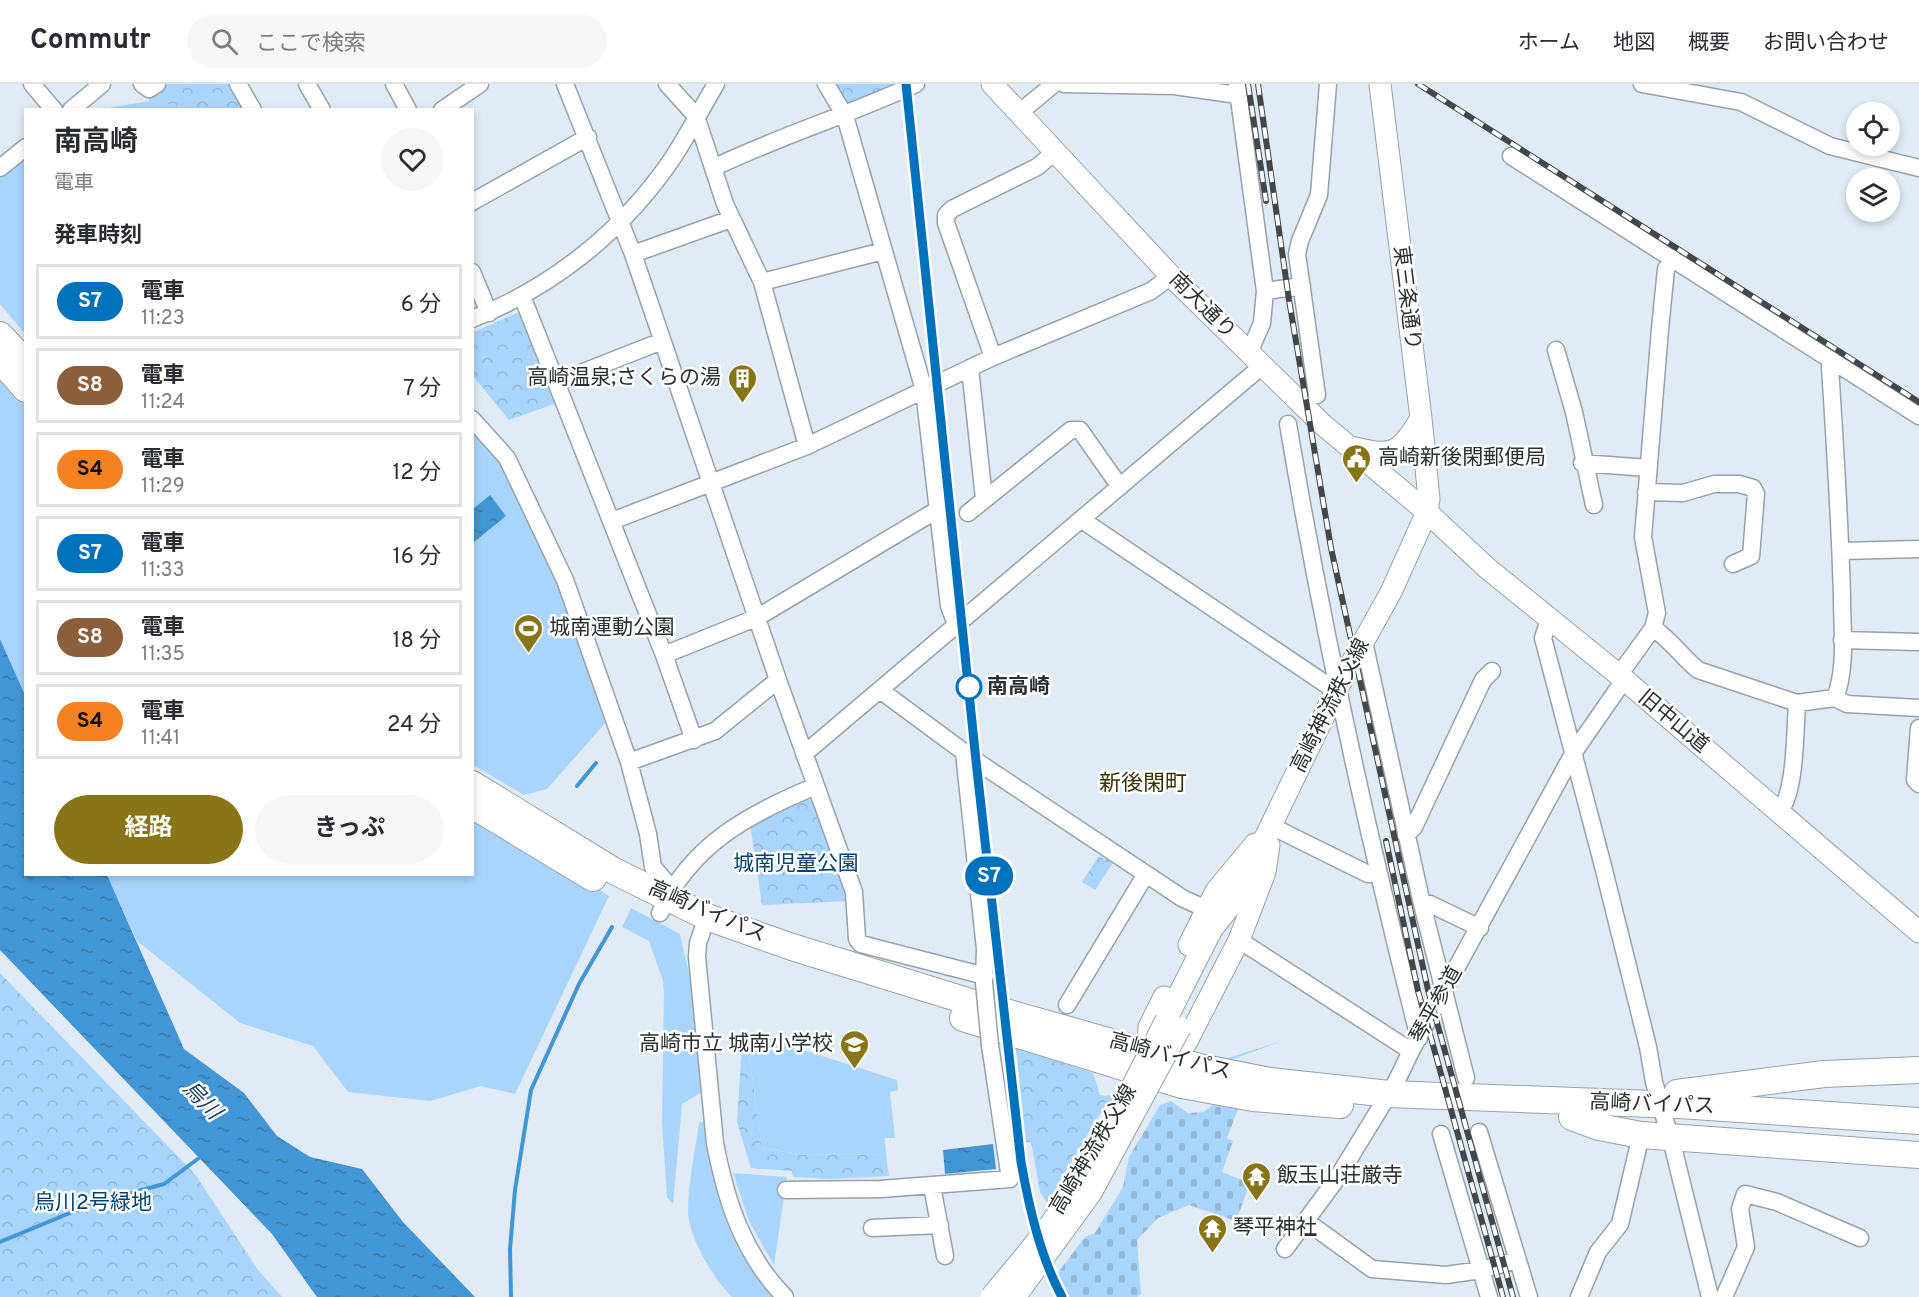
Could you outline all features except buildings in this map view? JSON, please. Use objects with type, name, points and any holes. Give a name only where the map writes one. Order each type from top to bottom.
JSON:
[{"type":"highway","points":[[0,335],[24,361]]},
{"type":"highway","points":[[0,360],[24,387]]},
{"type":"highway","name":"高崎バイパス","points":[[474,785],[704,925],[784,961],[1154,1062],[1182,1085],[1253,1098],[1565,1108],[1919,1138]]},
{"type":"highway","name":"高崎バイパス","points":[[474,806],[580,871],[666,900]]},
{"type":"highway","points":[[1565,1108],[1599,1127],[1641,1135],[1664,1115],[1824,1074],[1919,1070]]},
{"type":"highway","name":"高崎バイパス","points":[[1664,1115],[1819,1113],[1919,1121]]},
{"type":"highway","points":[[1664,1115],[1852,1149],[1919,1155]]},
{"type":"main road","name":"南大通り","points":[[992,84],[1171,276],[1255,359],[1345,445],[1427,512]]},
{"type":"main road","name":"東三条通り","points":[[1380,84],[1421,418],[1429,499],[1427,512]]},
{"type":"main road","points":[[1345,445],[1375,453],[1391,452],[1407,442],[1421,418]]},
{"type":"main road","name":"旧中山道","points":[[1427,512],[1487,568],[1621,677],[1919,932]]},
{"type":"main road","name":"高崎神流秩父線","points":[[1015,1297],[1091,1193],[1129,1126],[1212,929],[1235,900],[1336,691],[1391,592],[1427,512]]},
{"type":"main road","points":[[1154,1062],[1149,1027],[1206,909],[1232,868],[1271,826]]},
{"type":"main road","points":[[1011,1297],[1068,1221],[1087,1191],[1154,1062],[1186,1043],[1251,913],[1265,872],[1271,826]]},
{"type":"main road","name":"高崎神流秩父線","points":[[992,1297],[1034,1245],[1078,1184],[1173,1024]]},
{"type":"main road","points":[[992,1297],[1036,1247],[1105,1153]]},
{"type":"street","points":[[32,84],[52,108]]},
{"type":"street","points":[[73,108],[102,84]]},
{"type":"street","points":[[142,84],[149,89],[157,84]]},
{"type":"street","points":[[238,84],[252,108]]},
{"type":"street","points":[[307,84],[321,108]]},
{"type":"street","points":[[394,84],[407,108]]},
{"type":"street","points":[[445,108],[480,84]]},
{"type":"street","points":[[565,84],[633,254],[778,680],[854,892],[857,939],[861,944],[984,979]]},
{"type":"street","points":[[667,84],[696,116],[731,219],[762,282],[807,446]]},
{"type":"street","points":[[474,318],[522,297],[582,258],[644,196],[673,158],[716,84]]},
{"type":"street","points":[[826,84],[845,116],[924,390],[950,606],[956,624]]},
{"type":"street","points":[[712,168],[755,148],[845,116],[916,84]]},
{"type":"street","points":[[1019,113],[1054,84]]},
{"type":"street","points":[[804,754],[1085,518],[1255,359],[1265,291],[1237,90],[1182,86],[1064,84]]},
{"type":"street","points":[[1317,395],[1298,254],[1300,242],[1319,195],[1328,84]]},
{"type":"street","points":[[1642,84],[1741,102],[1830,146],[1919,168]]},
{"type":"street","points":[[474,201],[588,137]]},
{"type":"street","points":[[0,168],[24,149]]},
{"type":"street","points":[[993,357],[946,214],[1037,167],[1055,152]]},
{"type":"street","points":[[1511,156],[1919,416]]},
{"type":"street","points":[[633,254],[731,219]]},
{"type":"street","points":[[762,282],[883,250]]},
{"type":"street","points":[[1673,258],[1668,262],[1665,279],[1643,547],[1656,597],[1657,613],[1653,628],[1669,639],[1685,660],[1698,670],[1797,703],[1835,698],[1847,704],[1919,708]]},
{"type":"street","points":[[612,521],[807,446],[993,357],[1152,291],[1171,276]]},
{"type":"street","points":[[474,277],[489,313]]},
{"type":"street","points":[[1265,291],[1302,286]]},
{"type":"street","points":[[522,297],[612,521],[694,740]]},
{"type":"street","points":[[558,382],[662,341]]},
{"type":"street","points":[[1556,350],[1574,412],[1582,463],[1594,505]]},
{"type":"street","points":[[1832,360],[1830,367],[1839,483],[1842,640],[1842,682],[1835,698]]},
{"type":"street","points":[[970,368],[984,500]]},
{"type":"street","points":[[474,421],[507,458],[565,580],[629,762],[648,834],[652,867],[666,900]]},
{"type":"street","points":[[1288,424],[1336,691],[1415,1044]]},
{"type":"street","points":[[968,513],[1071,430],[1080,430],[1120,487]]},
{"type":"street","points":[[1582,463],[1648,468]]},
{"type":"street","points":[[1646,492],[1683,493],[1714,484],[1739,484],[1753,488],[1756,494],[1751,556],[1733,564]]},
{"type":"street","points":[[664,655],[758,617],[932,513],[940,511]]},
{"type":"street","points":[[1085,518],[1088,524],[1336,691]]},
{"type":"street","points":[[1841,551],[1919,549]]},
{"type":"street","points":[[1549,620],[1543,638],[1574,752],[1710,1297]]},
{"type":"street","name":"琴平参道","points":[[1285,1249],[1338,1177],[1384,1101],[1574,752],[1653,628]]},
{"type":"street","points":[[1842,640],[1919,642]]},
{"type":"street","points":[[1364,642],[1422,904],[1466,1078]]},
{"type":"street","points":[[1406,835],[1414,826],[1483,680],[1492,671]]},
{"type":"street","points":[[629,762],[715,731],[778,680]]},
{"type":"street","points":[[880,690],[964,753],[1182,898],[1206,909]]},
{"type":"street","points":[[1779,812],[1784,806],[1791,778],[1797,703]]},
{"type":"street","points":[[1919,729],[1915,780],[1919,783]]},
{"type":"street","points":[[786,1190],[834,1191],[1010,1179],[990,1045],[984,979],[985,949],[964,753]]},
{"type":"street","points":[[666,900],[682,873],[742,820],[816,786]]},
{"type":"street","points":[[1271,826],[1368,874],[1378,874]]},
{"type":"street","points":[[1067,1005],[1146,874]]},
{"type":"street","points":[[1422,904],[1430,904],[1480,928]]},
{"type":"street","points":[[704,925],[697,957],[720,1169],[745,1243],[762,1272],[784,1297]]},
{"type":"street","points":[[1239,940],[1415,1044]]},
{"type":"street","points":[[1479,1132],[1529,1297]]},
{"type":"street","points":[[1441,1134],[1489,1297]]},
{"type":"street","points":[[1580,1297],[1598,1252],[1620,1224],[1641,1135]]},
{"type":"street","points":[[932,1186],[945,1256]]},
{"type":"street","points":[[1724,1297],[1746,1247],[1740,1209],[1745,1194],[1777,1202],[1860,1238]]},
{"type":"street","points":[[1306,1221],[1372,1269],[1446,1275],[1480,1270],[1517,1260]]},
{"type":"street","points":[[872,1228],[940,1225]]},
{"type":"green space","points":[[164,84],[231,84],[245,108],[191,108],[149,101],[149,96]]},
{"type":"green space","points":[[831,84],[899,84],[844,107]]},
{"type":"green space","points":[[149,101],[191,108],[108,108]]},
{"type":"green space","points":[[24,158],[24,333],[0,304],[0,177]]},
{"type":"green space","points":[[519,312],[526,316],[560,402],[509,420],[474,377],[474,332]]},
{"type":"green space","points":[[0,372],[24,400],[24,693],[0,639]]},
{"type":"green space","name":"城南運動公園","points":[[474,431],[496,455],[521,502],[559,586],[607,721],[547,789],[524,795],[474,766]]},
{"type":"green space","name":"城南児童公園","points":[[807,799],[815,802],[850,901],[762,905],[750,823]]},
{"type":"green space","points":[[474,814],[609,896],[515,1094],[481,1086],[430,1101],[348,1092],[313,1046],[240,1023],[137,941],[107,876],[474,876]]},
{"type":"green space","points":[[1099,856],[1106,860],[1109,856],[1115,860],[1095,890],[1082,882]]},
{"type":"green space","points":[[631,908],[680,934],[692,988],[702,1092],[682,1104],[673,1204],[667,1197],[662,1122],[663,981],[649,941],[622,927]]},
{"type":"green space","name":"烏川2号緑地","points":[[0,973],[195,1174],[258,1270],[282,1297],[0,1297]]},
{"type":"green space","points":[[750,1033],[897,1080],[898,1090],[890,1092],[895,1138],[885,1138],[886,1154],[805,1155],[762,1148],[747,1040]]},
{"type":"green space","points":[[747,1040],[762,1148],[805,1155],[886,1154],[889,1176],[830,1179],[793,1177],[792,1171],[751,1168],[737,1122],[742,1044]]},
{"type":"green space","points":[[1282,1041],[1105,1106],[1047,1203],[1040,1192],[1031,1142],[1026,1142],[1016,1048],[1093,1073],[1100,1095],[1106,1096]]},
{"type":"green space","points":[[1171,1101],[1188,1113],[1204,1112],[1212,1105],[1238,1109],[1227,1138],[1233,1141],[1222,1172],[1250,1183],[1236,1221],[1189,1205],[1158,1218],[1137,1240],[1141,1294],[1137,1297],[1069,1297],[1057,1274],[1085,1237],[1095,1233],[1123,1187],[1129,1157],[1160,1105]]},
{"type":"green space","points":[[704,1121],[711,1169],[724,1216],[745,1259],[774,1297],[732,1297],[710,1269],[692,1233],[688,1211],[689,1190],[699,1123]]},
{"type":"green space","points":[[733,1173],[787,1177],[774,1265],[749,1221]]},
{"type":"water","points":[[490,495],[506,516],[474,542],[474,508]]},
{"type":"water","name":"烏川","points":[[0,639],[24,693],[24,876],[107,876],[184,1049],[244,1093],[277,1136],[310,1157],[362,1169],[403,1222],[475,1297],[317,1297],[272,1234],[0,950]]},
{"type":"water","points":[[993,1144],[996,1169],[945,1174],[943,1150]]},
{"type":"waterway","points":[[577,786],[596,763]]},
{"type":"waterway","points":[[511,1297],[510,1249],[515,1190],[531,1090],[579,984],[612,927]]},
{"type":"waterway","points":[[0,1242],[94,1203],[164,1184],[199,1158]]},
{"type":"railway","points":[[906,84],[1021,1162],[1036,1231],[1047,1265],[1062,1297]]},
{"type":"railway","points":[[1248,84],[1266,201]]},
{"type":"railway","points":[[1258,84],[1289,300],[1331,548],[1428,990],[1513,1297]]},
{"type":"railway","points":[[1418,84],[1919,402]]},
{"type":"railway","points":[[1386,841],[1418,991],[1503,1297]]},
{"type":"train","name":"S7","points":[[906,84],[976,761],[1021,1162],[1033,1218],[1053,1280],[1062,1297]]},
{"type":"place","name":"高崎温泉;さくらの湯","points":[[742,404]]},
{"type":"place","name":"高崎新後閑郵便局","points":[[1357,484]]},
{"type":"place","name":"城南運動公園","points":[[528,654]]},
{"type":"place","name":"南高崎","points":[[969,687]]},
{"type":"place","name":"高崎市立 城南小学校","points":[[854,1070]]},
{"type":"place","name":"飯玉山荘厳寺","points":[[1256,1202]]},
{"type":"place","name":"琴平神社","points":[[1212,1254]]},
{"type":"district","name":"新後閑町","points":[[1143,784]]}]
